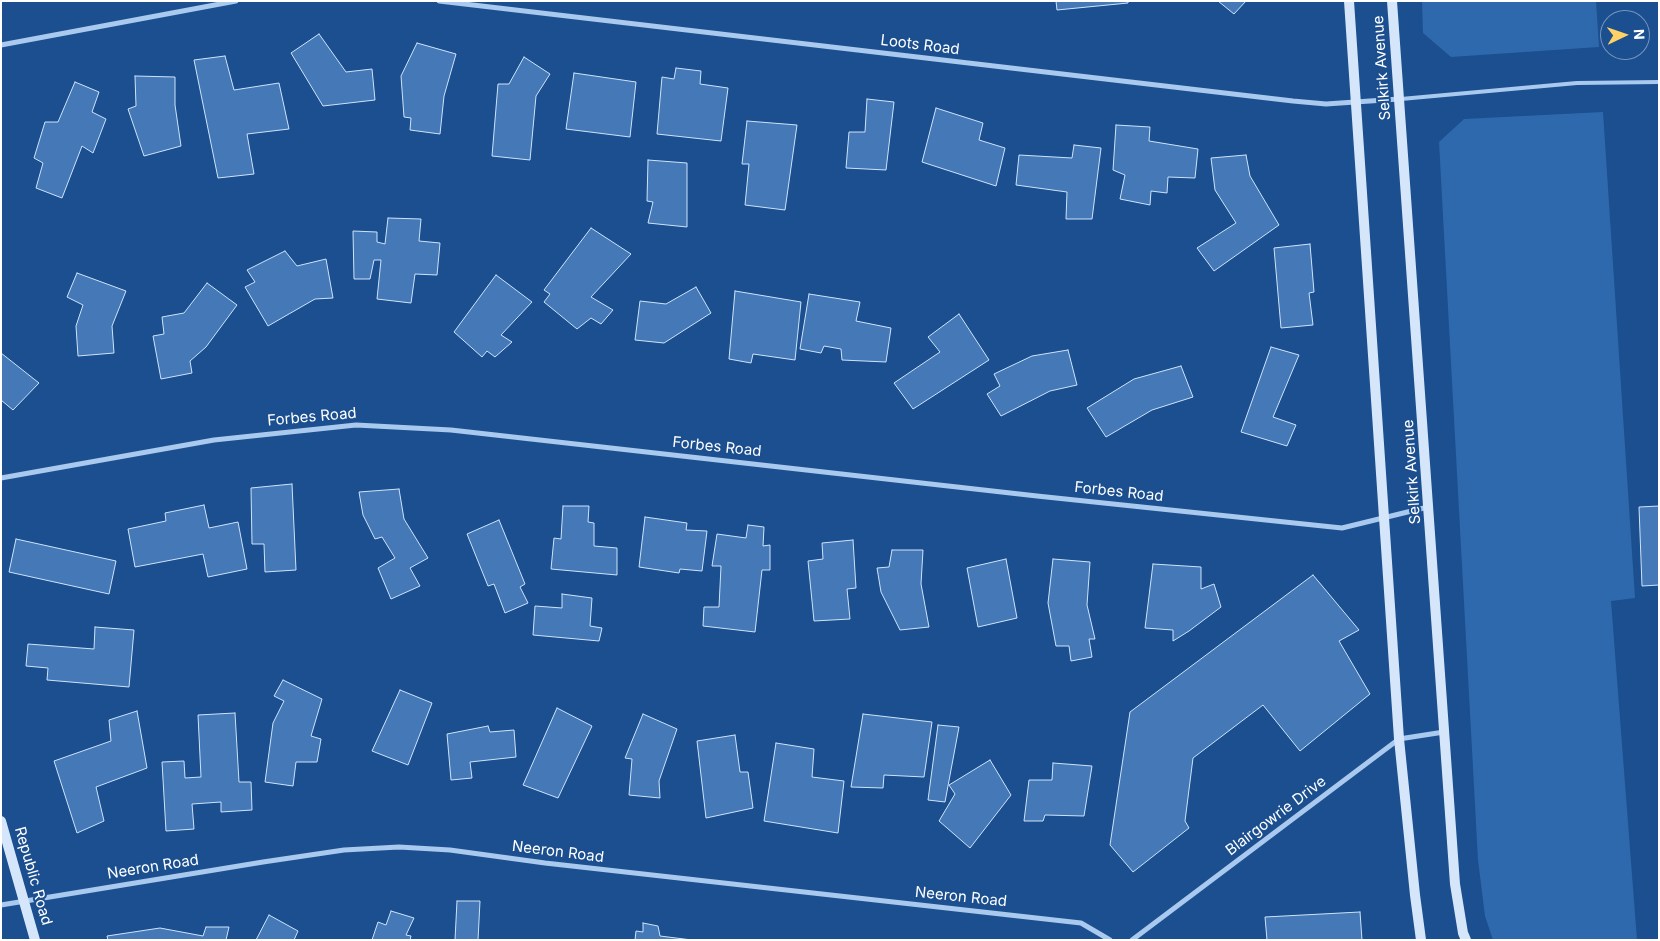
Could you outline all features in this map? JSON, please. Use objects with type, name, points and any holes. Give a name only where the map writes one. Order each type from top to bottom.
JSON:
[{"type":"street","points":[[1,45],[236,1]]},
{"type":"street","name":"Loots Road","points":[[439,1],[1293,101],[1326,104],[1399,100]]},
{"type":"street","name":"Selkirk Avenue","points":[[1349,1],[1400,739],[1421,940]]},
{"type":"street","name":"Selkirk Avenue","points":[[1392,1],[1430,507],[1455,884],[1463,933],[1466,940]]},
{"type":"street","name":"Forbes Road","points":[[1,478],[214,440],[356,425],[452,430],[1037,496],[1342,528],[1430,507]]},
{"type":"street","name":"Blairgowrie Drive","points":[[1132,940],[1400,739],[1444,732]]},
{"type":"street","name":"Republic Road","points":[[1,821],[35,940]]},
{"type":"street","name":"Neeron Road","points":[[1,905],[281,859],[344,850],[400,847],[450,850],[545,863],[1080,923],[1110,940]]},
{"type":"lane","points":[[1399,100],[1576,82],[1659,82]]},
{"type":"shaded area","points":[[1422,1],[1596,1],[1599,47],[1451,57],[1423,33]]},
{"type":"shaded area","points":[[1603,112],[1635,598],[1611,601],[1637,940],[1493,940],[1485,916],[1478,860],[1439,142],[1464,119]]},
{"type":"building","points":[[1056,1],[1128,1],[1128,3],[1057,10]]},
{"type":"building","points":[[1218,1],[1246,1],[1234,14]]},
{"type":"building","points":[[319,34],[346,72],[372,69],[375,100],[323,106],[291,53]]},
{"type":"building","points":[[417,43],[456,54],[444,96],[440,134],[410,130],[411,118],[404,117],[401,76]]},
{"type":"building","points":[[225,56],[234,90],[279,83],[289,129],[247,134],[254,174],[218,178],[194,60]]},
{"type":"building","points":[[524,57],[550,74],[536,96],[530,160],[492,156],[498,84],[509,84]]},
{"type":"building","points":[[676,68],[701,71],[700,84],[728,88],[721,141],[657,134],[662,77],[674,79]]},
{"type":"building","points":[[574,73],[636,82],[630,137],[566,129]]},
{"type":"building","points":[[135,76],[175,77],[175,105],[181,146],[144,156],[128,109],[136,106]]},
{"type":"building","points":[[75,82],[99,92],[92,112],[106,119],[93,153],[82,146],[62,198],[36,188],[43,163],[34,158],[45,122],[58,122]]},
{"type":"building","points":[[867,99],[894,102],[886,170],[846,168],[849,132],[865,132]]},
{"type":"building","points":[[936,108],[983,123],[979,140],[1005,148],[996,186],[922,162]]},
{"type":"building","points":[[747,121],[797,125],[785,210],[745,205],[749,164],[742,164]]},
{"type":"building","points":[[1116,125],[1150,127],[1149,141],[1198,149],[1195,178],[1168,177],[1167,193],[1151,191],[1150,205],[1120,199],[1125,175],[1113,170]]},
{"type":"building","points":[[1074,145],[1101,148],[1092,219],[1066,219],[1067,192],[1016,185],[1019,155],[1072,158]]},
{"type":"building","points":[[1246,155],[1250,176],[1279,225],[1214,271],[1197,248],[1236,223],[1215,190],[1211,158]]},
{"type":"building","points":[[648,160],[687,163],[687,227],[648,223],[653,202],[647,201]]},
{"type":"building","points":[[388,218],[421,219],[419,241],[440,243],[437,275],[415,274],[411,303],[377,299],[381,260],[374,260],[370,279],[354,279],[353,231],[377,232],[377,242],[385,244]]},
{"type":"building","points":[[591,228],[631,254],[591,297],[613,310],[601,324],[591,318],[577,329],[544,302],[550,294],[544,290]]},
{"type":"building","points":[[1310,244],[1314,292],[1309,293],[1313,325],[1281,328],[1274,248]]},
{"type":"building","points":[[285,251],[297,266],[326,259],[333,298],[315,299],[268,326],[245,287],[255,282],[247,270]]},
{"type":"building","points":[[77,273],[126,291],[112,326],[114,353],[78,356],[76,326],[83,305],[67,297]]},
{"type":"building","points":[[496,275],[532,302],[501,335],[512,342],[495,357],[487,351],[482,357],[454,332]]},
{"type":"building","points":[[207,283],[237,305],[206,347],[190,361],[192,373],[161,379],[153,336],[164,334],[162,317],[184,313]]},
{"type":"building","points":[[696,287],[711,313],[664,343],[635,340],[640,301],[666,304]]},
{"type":"building","points":[[735,291],[801,302],[795,360],[753,354],[751,363],[729,359]]},
{"type":"building","points":[[809,294],[860,302],[856,321],[891,328],[886,362],[842,360],[841,349],[824,346],[821,353],[800,349]]},
{"type":"building","points":[[959,314],[989,360],[913,409],[894,383],[940,352],[928,337]]},
{"type":"building","points":[[1271,347],[1299,355],[1273,417],[1296,425],[1287,446],[1241,432]]},
{"type":"building","points":[[1068,350],[1077,385],[1050,391],[1001,416],[987,394],[1000,386],[994,374],[1032,356]]},
{"type":"building","points":[[1,353],[39,383],[13,410],[1,400]]},
{"type":"building","points":[[1181,366],[1193,397],[1152,410],[1106,437],[1087,408],[1134,379]]},
{"type":"building","points":[[292,484],[296,570],[265,572],[264,544],[252,544],[251,488]]},
{"type":"building","points":[[399,489],[404,519],[428,558],[410,568],[420,586],[391,599],[378,568],[395,558],[382,537],[375,539],[363,515],[359,492]]},
{"type":"building","points":[[204,505],[209,528],[238,522],[247,569],[208,577],[203,554],[135,567],[128,529],[166,521],[165,513]]},
{"type":"building","points":[[563,506],[589,506],[588,522],[594,523],[594,546],[617,548],[617,575],[551,569],[554,538],[561,539]]},
{"type":"building","points":[[1659,506],[1659,585],[1642,586],[1639,507]]},
{"type":"building","points":[[645,517],[687,523],[686,530],[707,531],[702,571],[680,569],[679,573],[639,567]]},
{"type":"building","points":[[499,520],[525,584],[520,587],[528,603],[505,613],[494,584],[488,586],[467,534]]},
{"type":"building","points":[[748,525],[764,527],[763,546],[770,545],[770,570],[762,570],[755,632],[703,626],[704,607],[719,607],[721,566],[712,566],[717,534],[746,538]]},
{"type":"building","points":[[16,539],[116,561],[109,594],[9,572]]},
{"type":"building","points":[[853,540],[856,588],[847,589],[850,619],[814,621],[808,561],[823,559],[822,543]]},
{"type":"building","points":[[892,550],[923,550],[921,584],[929,627],[900,630],[881,592],[877,568],[889,567]]},
{"type":"building","points":[[1006,559],[1017,618],[978,627],[967,568]]},
{"type":"building","points":[[1053,559],[1090,562],[1087,605],[1095,639],[1089,639],[1092,657],[1071,661],[1069,646],[1056,646],[1048,603]]},
{"type":"building","points":[[1153,564],[1201,567],[1201,589],[1214,584],[1221,607],[1173,641],[1173,630],[1145,628]]},
{"type":"building","points":[[1313,575],[1359,630],[1339,641],[1370,694],[1300,751],[1263,705],[1193,758],[1185,821],[1189,828],[1133,872],[1110,845],[1130,712]]},
{"type":"building","points":[[562,594],[592,598],[590,626],[602,628],[599,641],[533,635],[535,606],[562,608]]},
{"type":"building","points":[[95,627],[134,630],[129,687],[47,680],[48,668],[26,666],[28,644],[94,649]]},
{"type":"building","points":[[283,680],[322,699],[311,736],[321,739],[317,762],[296,762],[293,786],[265,782],[273,723],[284,701],[274,696]]},
{"type":"building","points":[[400,690],[432,703],[408,765],[372,751]]},
{"type":"building","points":[[557,708],[592,726],[558,798],[523,785]]},
{"type":"building","points":[[137,711],[147,768],[96,787],[104,821],[77,833],[54,761],[111,741],[109,720]]},
{"type":"building","points":[[235,713],[239,782],[251,782],[252,810],[221,812],[221,802],[192,804],[194,829],[166,831],[162,762],[184,761],[185,778],[201,777],[198,715]]},
{"type":"building","points":[[643,714],[677,729],[659,781],[660,798],[629,795],[632,759],[625,758]]},
{"type":"building","points":[[863,714],[932,722],[924,777],[884,775],[883,788],[851,787]]},
{"type":"building","points":[[938,725],[959,727],[945,802],[928,800]]},
{"type":"building","points":[[488,726],[490,732],[514,730],[516,757],[470,762],[472,778],[451,780],[447,734]]},
{"type":"building","points":[[735,735],[740,772],[748,772],[753,808],[706,818],[697,741]]},
{"type":"building","points":[[776,743],[814,749],[812,777],[844,781],[838,833],[764,821]]},
{"type":"building","points":[[990,760],[1011,795],[970,848],[939,821],[955,794],[949,785]]},
{"type":"building","points":[[1053,763],[1092,766],[1084,816],[1045,815],[1043,821],[1024,821],[1029,780],[1052,780]]},
{"type":"building","points":[[457,901],[480,901],[478,940],[455,940]]},
{"type":"building","points":[[391,911],[414,918],[406,935],[411,936],[410,940],[372,940],[378,922],[386,925]]},
{"type":"building","points":[[1360,912],[1362,940],[1267,940],[1265,917]]},
{"type":"building","points":[[269,915],[298,931],[294,940],[256,940]]},
{"type":"building","points":[[643,923],[658,926],[660,936],[692,940],[635,940],[636,931],[643,932]]},
{"type":"building","points":[[206,927],[229,927],[226,940],[108,940],[107,936],[160,928],[203,936]]}]
